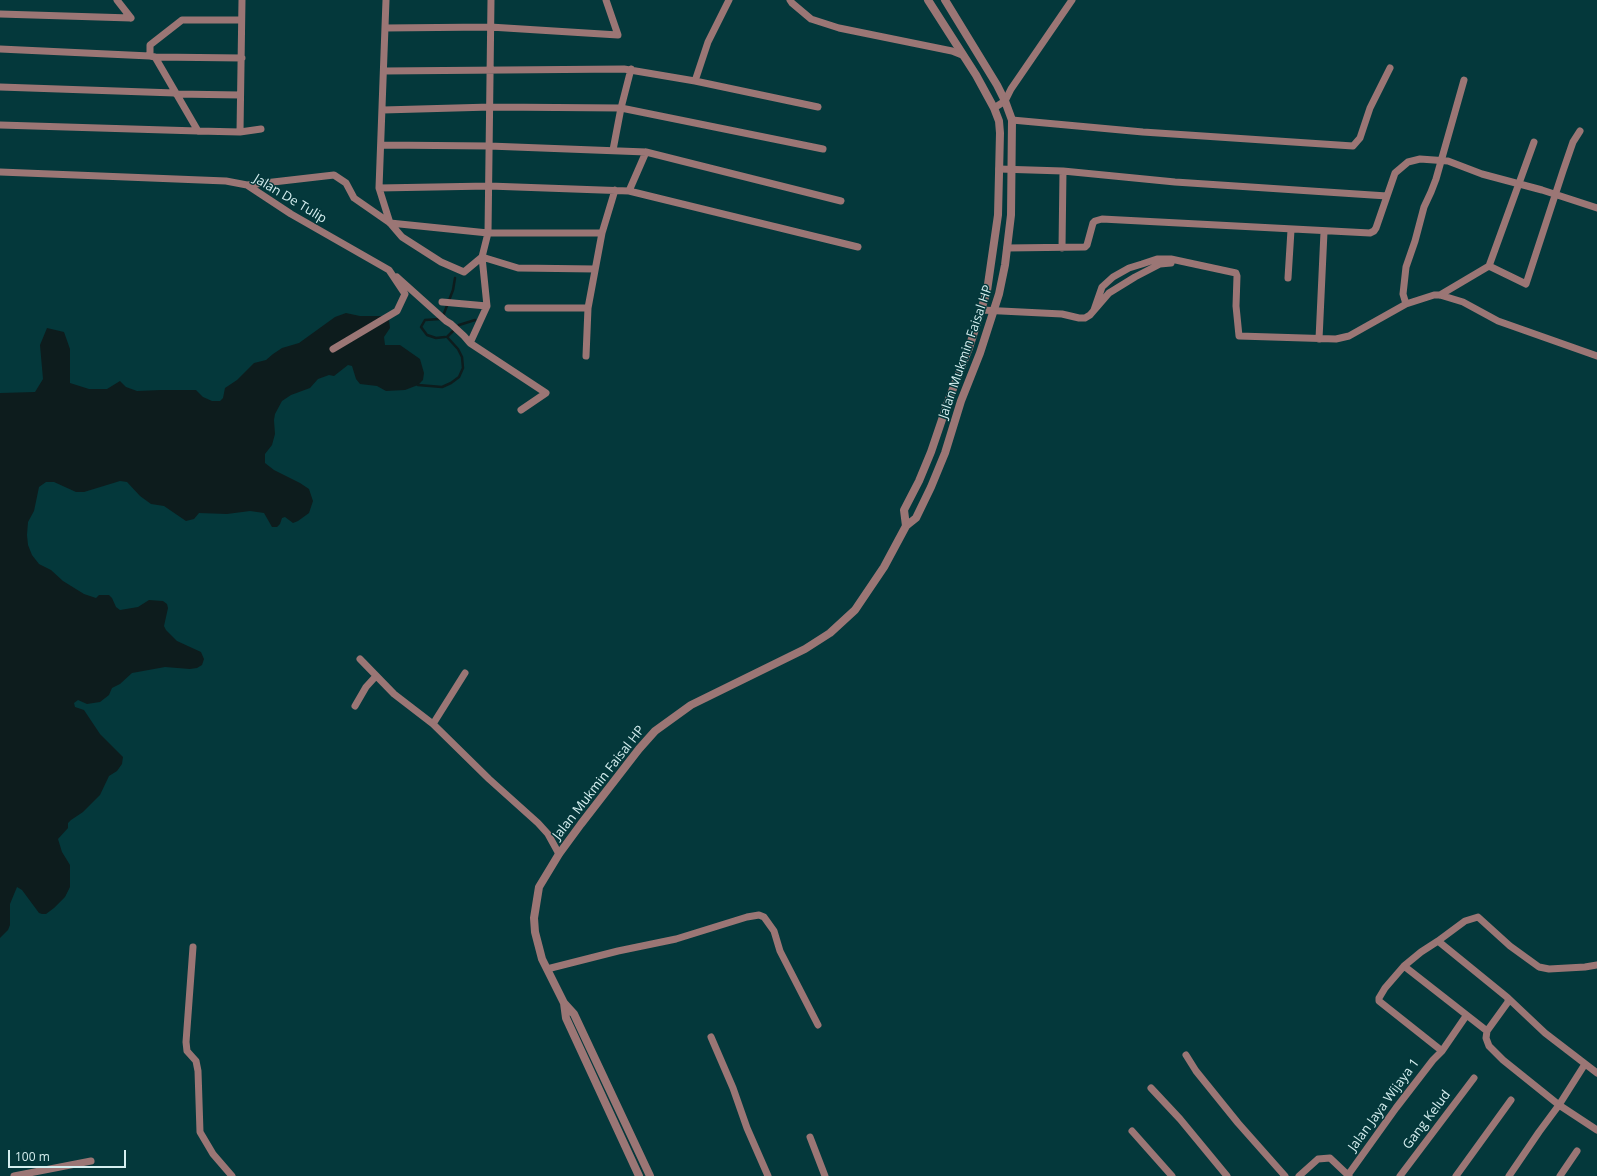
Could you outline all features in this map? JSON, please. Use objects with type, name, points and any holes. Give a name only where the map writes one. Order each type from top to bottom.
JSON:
[{"type":"street","points":[[0,14],[131,18],[117,0]]},
{"type":"street","points":[[240,132],[242,0]]},
{"type":"street","points":[[386,0],[382,145],[379,188],[390,223]]},
{"type":"street","points":[[470,343],[487,306],[482,257],[488,233],[491,107],[491,0]]},
{"type":"street","points":[[385,28],[490,27],[618,35],[606,0]]},
{"type":"street","points":[[695,81],[708,42],[729,0]]},
{"type":"street","points":[[790,0],[811,18],[839,28],[962,55]]},
{"type":"street","name":"Jalan Mukmin Faisal HP","points":[[906,526],[904,510],[919,481],[931,452],[988,291],[998,215],[999,121],[994,108],[976,75],[928,0]]},
{"type":"street","name":"Jalan Mukmin Faisal HP","points":[[650,1176],[574,1014],[564,1003],[547,969],[534,932],[534,918],[539,887],[559,854],[639,749],[655,731],[691,705],[804,649],[830,633],[855,610],[884,567],[906,526],[916,518],[945,453],[961,401],[980,353],[994,311],[999,294],[1011,215],[1012,120],[1005,101],[987,68],[945,0]]},
{"type":"street","points":[[994,108],[1005,101],[1010,89],[1072,0]]},
{"type":"street","points":[[198,131],[153,56],[150,46],[182,20],[241,20]]},
{"type":"street","points":[[0,49],[153,56],[242,58]]},
{"type":"street","points":[[1012,120],[1143,132],[1353,146],[1358,143],[1370,108],[1390,68]]},
{"type":"street","points":[[384,71],[631,69],[818,107]]},
{"type":"street","points":[[613,150],[621,108],[631,69]]},
{"type":"street","points":[[1406,304],[1404,294],[1406,267],[1424,207],[1431,192],[1464,80]]},
{"type":"street","points":[[0,86],[240,95]]},
{"type":"street","points":[[383,110],[491,107],[621,108],[823,149]]},
{"type":"street","points":[[0,125],[240,132],[261,129]]},
{"type":"street","points":[[1489,266],[1526,284],[1573,142],[1580,131]]},
{"type":"street","points":[[1440,295],[1489,266],[1534,142]]},
{"type":"street","points":[[382,145],[489,146],[646,152],[842,201]]},
{"type":"street","points":[[630,191],[646,152]]},
{"type":"street","points":[[1007,248],[1085,247],[1087,245],[1094,221],[1102,219],[1324,232],[1370,233],[1374,231],[1395,173],[1408,162],[1420,159],[1448,161],[1482,174],[1556,194],[1597,208]]},
{"type":"street","points":[[999,169],[1063,171],[1174,182],[1387,196]]},
{"type":"street","points":[[1062,248],[1063,171]]},
{"type":"street","name":"Jalan De Tulip","points":[[0,172],[226,181],[247,185],[291,214],[389,270],[405,294],[397,311],[333,349]]},
{"type":"street","points":[[247,185],[334,175],[346,183],[354,198],[390,223],[402,237],[441,262],[464,272],[482,257]]},
{"type":"street","points":[[379,188],[489,186],[630,191],[858,248]]},
{"type":"street","points":[[586,356],[588,308],[594,269],[602,234],[615,190]]},
{"type":"street","points":[[390,223],[488,233],[602,234]]},
{"type":"street","points":[[1288,278],[1291,230]]},
{"type":"street","points":[[1319,338],[1324,232]]},
{"type":"street","points":[[482,257],[518,268],[594,269]]},
{"type":"street","points":[[1094,310],[1102,287],[1113,277],[1129,268],[1157,260],[1171,259],[1236,273],[1236,306],[1239,336],[1336,339],[1349,336],[1406,304],[1434,295],[1440,295],[1463,302],[1498,321],[1597,356]]},
{"type":"street","points":[[981,310],[1062,314],[1078,318],[1090,315],[1109,293],[1140,274],[1160,264],[1184,262]]},
{"type":"street","points":[[389,270],[433,308],[470,343],[546,393],[521,410]]},
{"type":"street","points":[[442,302],[487,306]]},
{"type":"street","points":[[508,308],[588,308]]},
{"type":"street","points":[[360,659],[394,694],[433,724],[489,779],[538,823],[548,834],[559,854]]},
{"type":"street","points":[[433,724],[465,673]]},
{"type":"street","points":[[355,706],[366,687],[376,676]]},
{"type":"street","points":[[547,969],[618,951],[676,939],[747,917],[759,915],[764,917],[774,931],[780,951],[818,1025]]},
{"type":"street","points":[[1442,1051],[1379,1001],[1380,995],[1404,966],[1465,921],[1478,917],[1510,946],[1539,967],[1549,969],[1597,965]]},
{"type":"street","points":[[1438,941],[1493,984],[1545,1033],[1597,1073]]},
{"type":"street","points":[[194,947],[186,1051],[196,1061],[198,1071],[200,1132],[213,1154],[232,1176]]},
{"type":"street","points":[[1404,966],[1487,1031]]},
{"type":"street","points":[[1509,1000],[1487,1031],[1486,1038],[1489,1046],[1503,1060],[1559,1104],[1597,1130]]},
{"type":"street","name":"Jalan Mukmin Faisal HP","points":[[564,1003],[566,1018],[639,1176]]},
{"type":"street","name":"Jalan Jaya Wijaya 1","points":[[1348,1176],[1396,1108],[1433,1060],[1442,1051],[1466,1016]]},
{"type":"street","points":[[711,1037],[733,1088],[746,1128],[768,1176]]},
{"type":"street","points":[[1186,1055],[1196,1071],[1238,1123],[1285,1176]]},
{"type":"street","points":[[1509,1176],[1585,1064]]},
{"type":"street","name":"Gang Kelud","points":[[1400,1176],[1474,1078]]},
{"type":"street","points":[[1151,1088],[1180,1119],[1227,1176]]},
{"type":"street","points":[[1456,1176],[1511,1100]]},
{"type":"street","points":[[1132,1131],[1172,1176]]},
{"type":"street","points":[[810,1137],[825,1176]]},
{"type":"street","points":[[1560,1176],[1577,1151]]},
{"type":"street","points":[[1299,1176],[1318,1159],[1330,1158],[1348,1176]]},
{"type":"street","points":[[14,1176],[91,1161]]},
{"type":"shaded area","points":[[346,313],[360,316],[383,316],[389,320],[390,328],[384,337],[385,345],[400,345],[420,359],[424,373],[423,380],[418,385],[405,390],[386,391],[377,386],[360,384],[356,379],[352,366],[348,365],[334,376],[329,375],[318,379],[310,388],[291,395],[282,401],[275,414],[275,434],[272,445],[265,454],[265,463],[274,470],[309,489],[313,501],[309,513],[298,521],[293,523],[285,517],[282,518],[277,527],[272,527],[264,513],[250,511],[227,514],[199,513],[194,519],[186,521],[164,506],[151,504],[140,496],[127,482],[120,481],[84,492],[76,492],[54,482],[46,482],[39,487],[34,511],[28,522],[27,535],[28,545],[32,555],[39,564],[51,570],[63,581],[84,594],[96,598],[99,595],[109,595],[116,607],[120,610],[138,607],[149,600],[163,601],[167,604],[168,608],[164,626],[166,630],[177,641],[201,652],[204,659],[202,665],[197,668],[190,669],[165,667],[132,673],[120,684],[112,688],[109,695],[100,702],[87,704],[78,700],[74,703],[75,707],[84,710],[100,734],[123,757],[122,764],[117,771],[109,776],[100,795],[83,812],[68,823],[68,828],[58,839],[62,852],[70,865],[70,887],[65,897],[46,914],[42,914],[39,913],[22,890],[17,887],[10,904],[10,925],[8,930],[0,938],[0,393],[35,392],[43,379],[40,345],[47,328],[64,332],[70,349],[70,383],[89,389],[107,389],[120,381],[126,387],[137,391],[196,390],[203,397],[212,401],[220,401],[223,398],[225,388],[237,380],[254,363],[266,360],[282,348],[299,343],[335,317]]},
{"type":"waterway","points":[[443,316],[453,290],[455,278]]},
{"type":"waterway","points":[[440,319],[425,320],[421,327],[427,335],[436,338],[445,337]]},
{"type":"waterway","points":[[418,385],[442,387],[459,377],[463,368],[462,357],[458,349],[447,337],[459,325],[475,320]]}]
